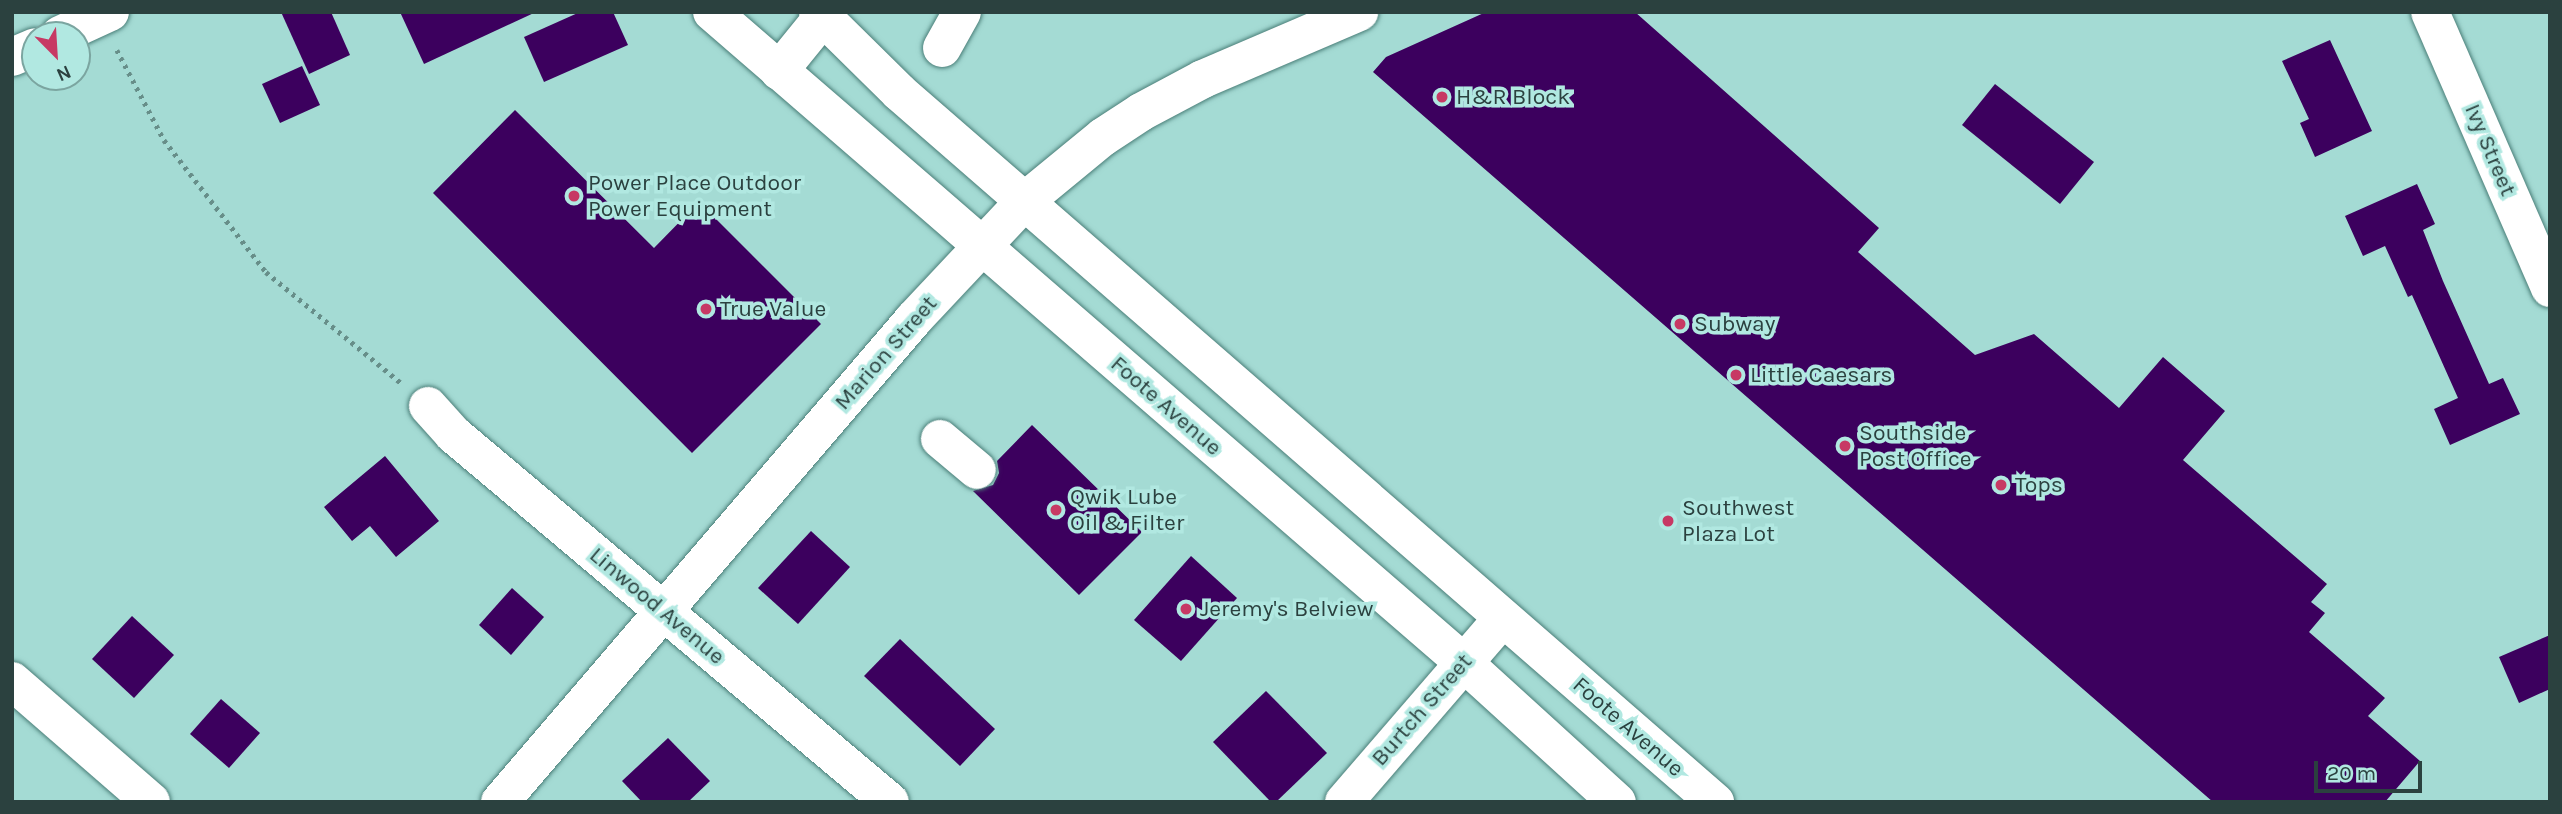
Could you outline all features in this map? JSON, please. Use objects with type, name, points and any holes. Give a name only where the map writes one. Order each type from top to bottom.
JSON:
[{"type":"main road","name":"Foote Avenue","points":[[712,12],[1463,662],[1617,802]]},
{"type":"main road","points":[[942,48],[962,12]]},
{"type":"main road","name":"Marion Street","points":[[500,802],[914,319],[1025,201],[1102,137],[1141,112],[1203,79],[1359,12]]},
{"type":"main road","name":"Ivy Street","points":[[2430,12],[2550,288]]},
{"type":"main road","name":"Foote Avenue","points":[[823,14],[899,92],[1715,802]]},
{"type":"main road","points":[[779,71],[823,14]]},
{"type":"main road","name":"Linwood Avenue","points":[[428,406],[453,434],[890,802]]},
{"type":"main road","points":[[940,439],[977,470]]},
{"type":"main road","name":"Burtch Street","points":[[1344,802],[1502,619]]},
{"type":"main road","points":[[12,681],[152,802]]},
{"type":"path","points":[[104,15],[164,139],[266,272],[428,406]]},
{"type":"building","points":[[281,12],[331,12],[350,55],[309,74]]},
{"type":"building","points":[[400,12],[536,12],[424,64]]},
{"type":"building","points":[[580,12],[613,12],[628,45],[544,82],[524,37]]},
{"type":"building","points":[[1486,12],[1635,12],[1879,228],[1858,252],[1975,355],[2034,334],[2119,408],[2163,357],[2225,411],[2183,460],[2327,584],[2311,602],[2325,613],[2309,632],[2385,698],[2368,716],[2420,761],[2385,802],[2213,802],[1373,72],[1386,57]]},
{"type":"building","points":[[2330,40],[2372,131],[2315,157],[2300,123],[2309,119],[2282,61]]},
{"type":"building","points":[[302,66],[320,105],[280,123],[262,84]]},
{"type":"building","points":[[1995,84],[2094,162],[2060,204],[1962,125]]},
{"type":"building","points":[[515,110],[654,248],[699,202],[821,324],[692,453],[433,193]]},
{"type":"building","points":[[2417,184],[2435,224],[2423,230],[2489,384],[2503,378],[2520,414],[2450,445],[2434,409],[2458,398],[2412,295],[2408,297],[2385,246],[2363,256],[2345,216]]},
{"type":"building","name":"Qwik Lube Oil & Filter","points":[[1032,425],[1142,532],[1079,595],[973,491],[993,485],[999,473],[997,461]]},
{"type":"building","points":[[385,456],[439,521],[396,557],[370,526],[352,541],[324,507]]},
{"type":"building","points":[[811,531],[850,567],[798,624],[758,588]]},
{"type":"building","name":"Jeremy's Belview","points":[[1191,556],[1237,598],[1181,661],[1134,620]]},
{"type":"building","points":[[512,588],[544,617],[511,655],[479,625]]},
{"type":"building","points":[[132,616],[174,655],[134,698],[92,659]]},
{"type":"building","points":[[2550,635],[2550,689],[2519,703],[2499,657]]},
{"type":"building","points":[[900,639],[995,729],[960,766],[864,676]]},
{"type":"building","points":[[1266,691],[1327,753],[1276,802],[1271,802],[1213,742]]},
{"type":"building","points":[[221,699],[260,733],[229,768],[190,734]]},
{"type":"building","points":[[668,738],[710,781],[688,802],[642,802],[622,781]]},
{"type":"place","name":"H&R Block","points":[[1442,97]]},
{"type":"place","name":"Power Place Outdoor Power Equipment","points":[[574,196]]},
{"type":"place","name":"True Value","points":[[706,309]]},
{"type":"place","name":"Subway","points":[[1680,324]]},
{"type":"place","name":"Little Caesars","points":[[1736,375]]},
{"type":"place","name":"Southside Post Office","points":[[1845,446]]},
{"type":"place","name":"Tops","points":[[2001,485]]},
{"type":"place","name":"Qwik Lube Oil & Filter","points":[[1056,510]]},
{"type":"place","name":"Southwest Plaza Lot","points":[[1668,521]]},
{"type":"place","name":"Jeremy's Belview","points":[[1186,609]]}]
